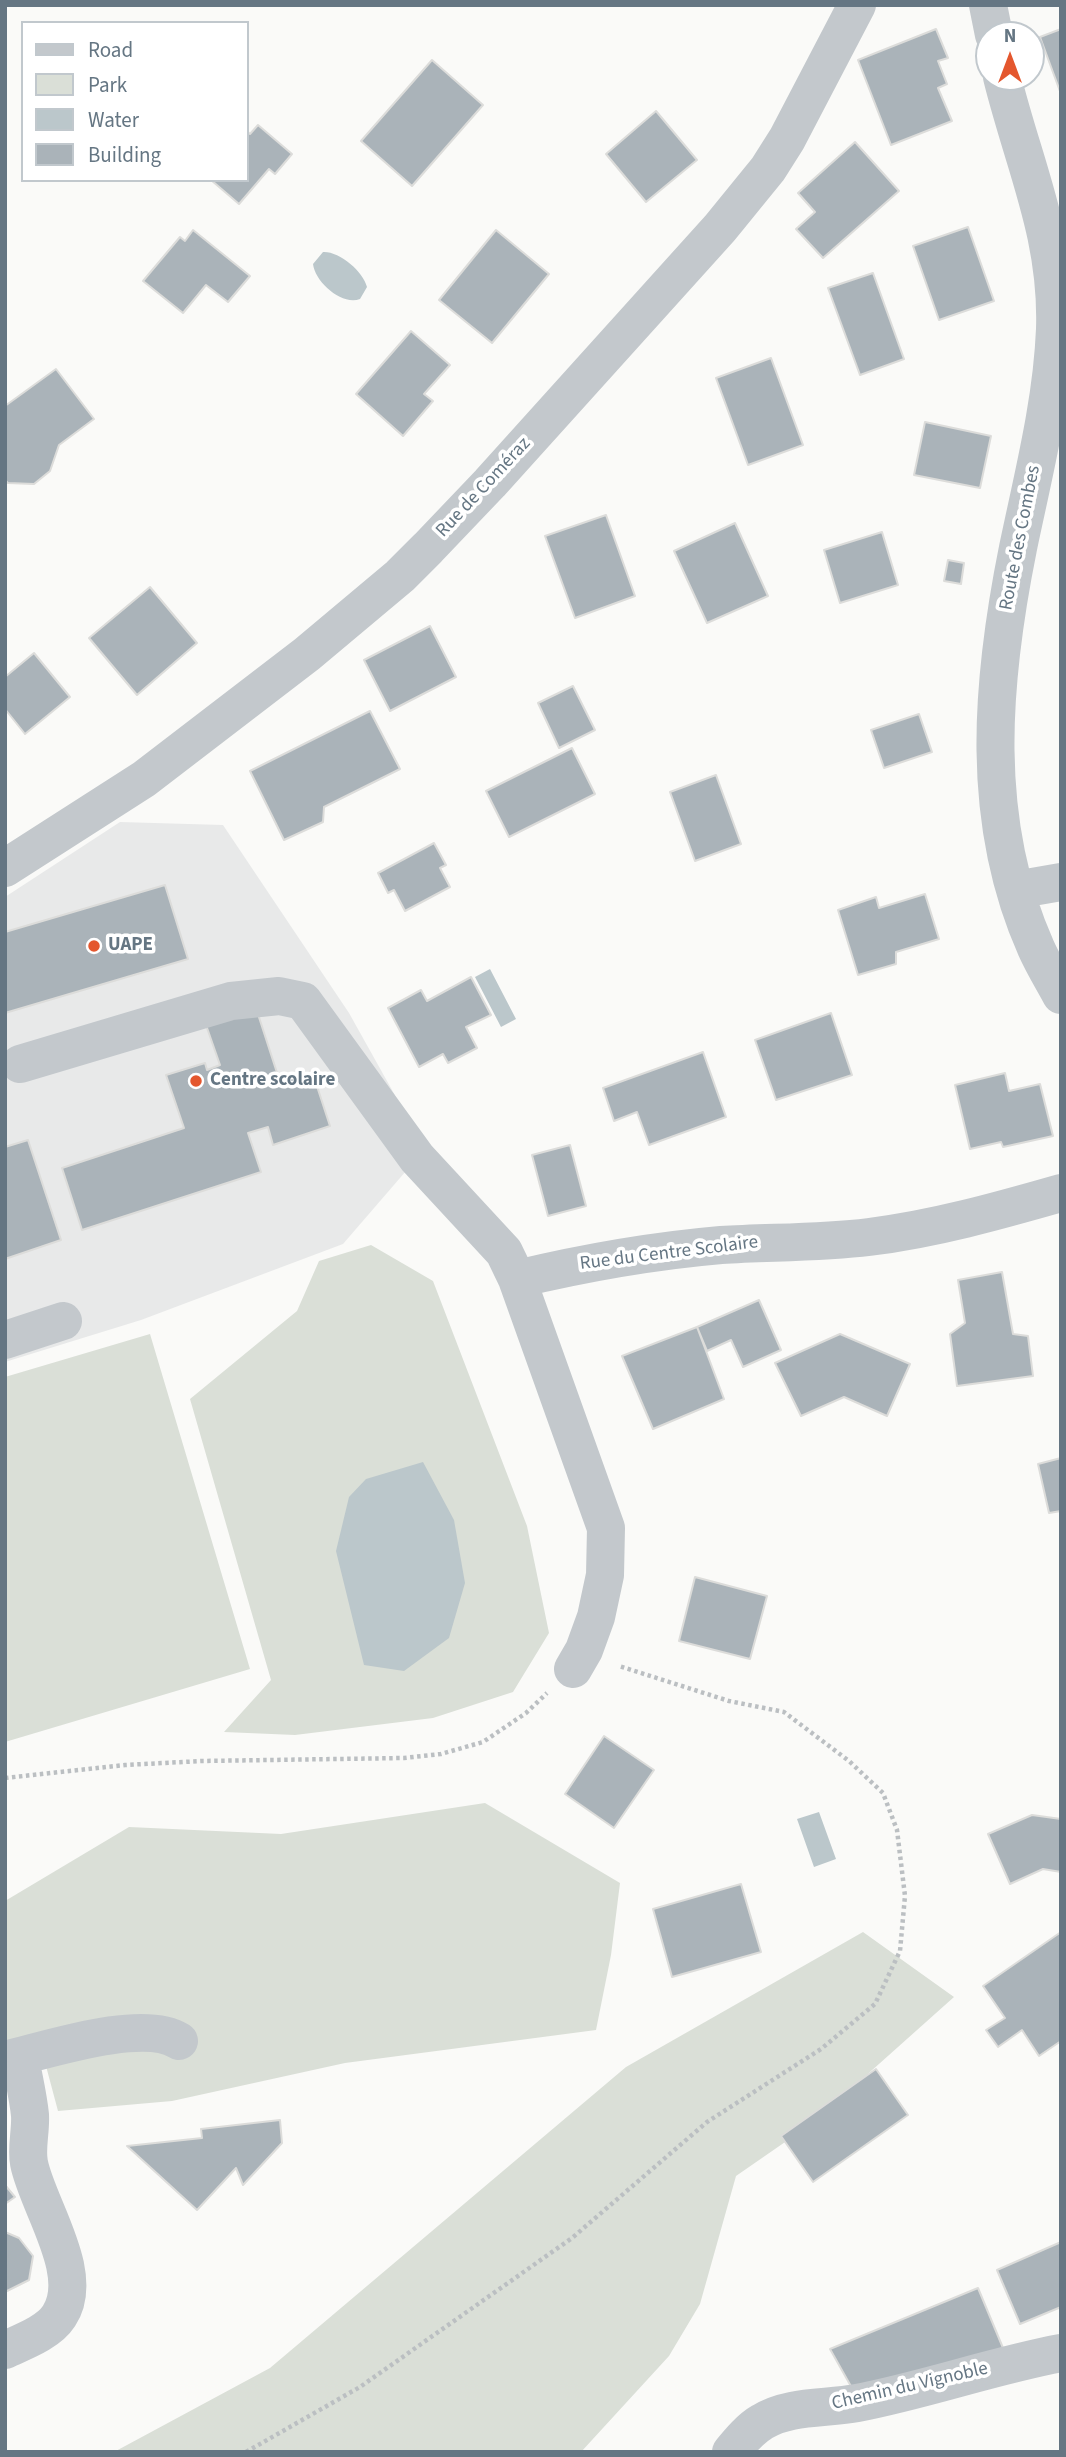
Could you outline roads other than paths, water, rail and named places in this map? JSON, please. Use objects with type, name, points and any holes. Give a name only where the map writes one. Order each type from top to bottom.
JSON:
[{"type":"street","name":"Rue de Coméraz","points":[[5,868],[144,779],[316,647],[400,576],[428,548],[720,228],[760,179],[787,139],[857,5]]},
{"type":"street","name":"Route des Combes","points":[[1007,91],[1049,242],[1055,305],[1056,373],[1008,601],[995,696],[995,779],[1002,834],[1015,890],[1036,948],[1061,995]]},
{"type":"street","points":[[1015,890],[1061,882]]},
{"type":"street","points":[[20,1065],[231,1001],[279,996],[303,1001],[417,1158],[504,1252],[517,1279],[606,1528],[605,1575],[596,1617],[578,1660]]},
{"type":"street","name":"Rue du Centre Scolaire","points":[[517,1279],[574,1265],[650,1252],[720,1245],[869,1237],[973,1217],[1061,1193]]},
{"type":"street","points":[[5,1340],[63,1321]]},
{"type":"street","points":[[5,2350],[42,2331],[58,2318],[66,2301],[60,2245],[52,2221],[35,2187],[29,2161],[30,2116],[12,2058],[143,2032],[169,2035],[179,2041]]},
{"type":"street","name":"Chemin du Vignoble","points":[[732,2452],[741,2439],[762,2421],[788,2412],[856,2403],[1012,2362],[1061,2353]]},
{"type":"water","points":[[323,252],[343,258],[361,275],[367,287],[360,299],[345,299],[324,285],[313,264]]},
{"type":"water","points":[[490,969],[516,1019],[501,1027],[475,977]]},
{"type":"water","points":[[423,1462],[454,1520],[465,1583],[449,1638],[404,1671],[364,1665],[336,1551],[349,1497],[366,1479]]},
{"type":"water","points":[[819,1812],[836,1859],[814,1867],[797,1819]]},
{"type":"place","name":"UAPE","points":[[94,946]]},
{"type":"place","name":"Centre scolaire","points":[[196,1081]]}]
